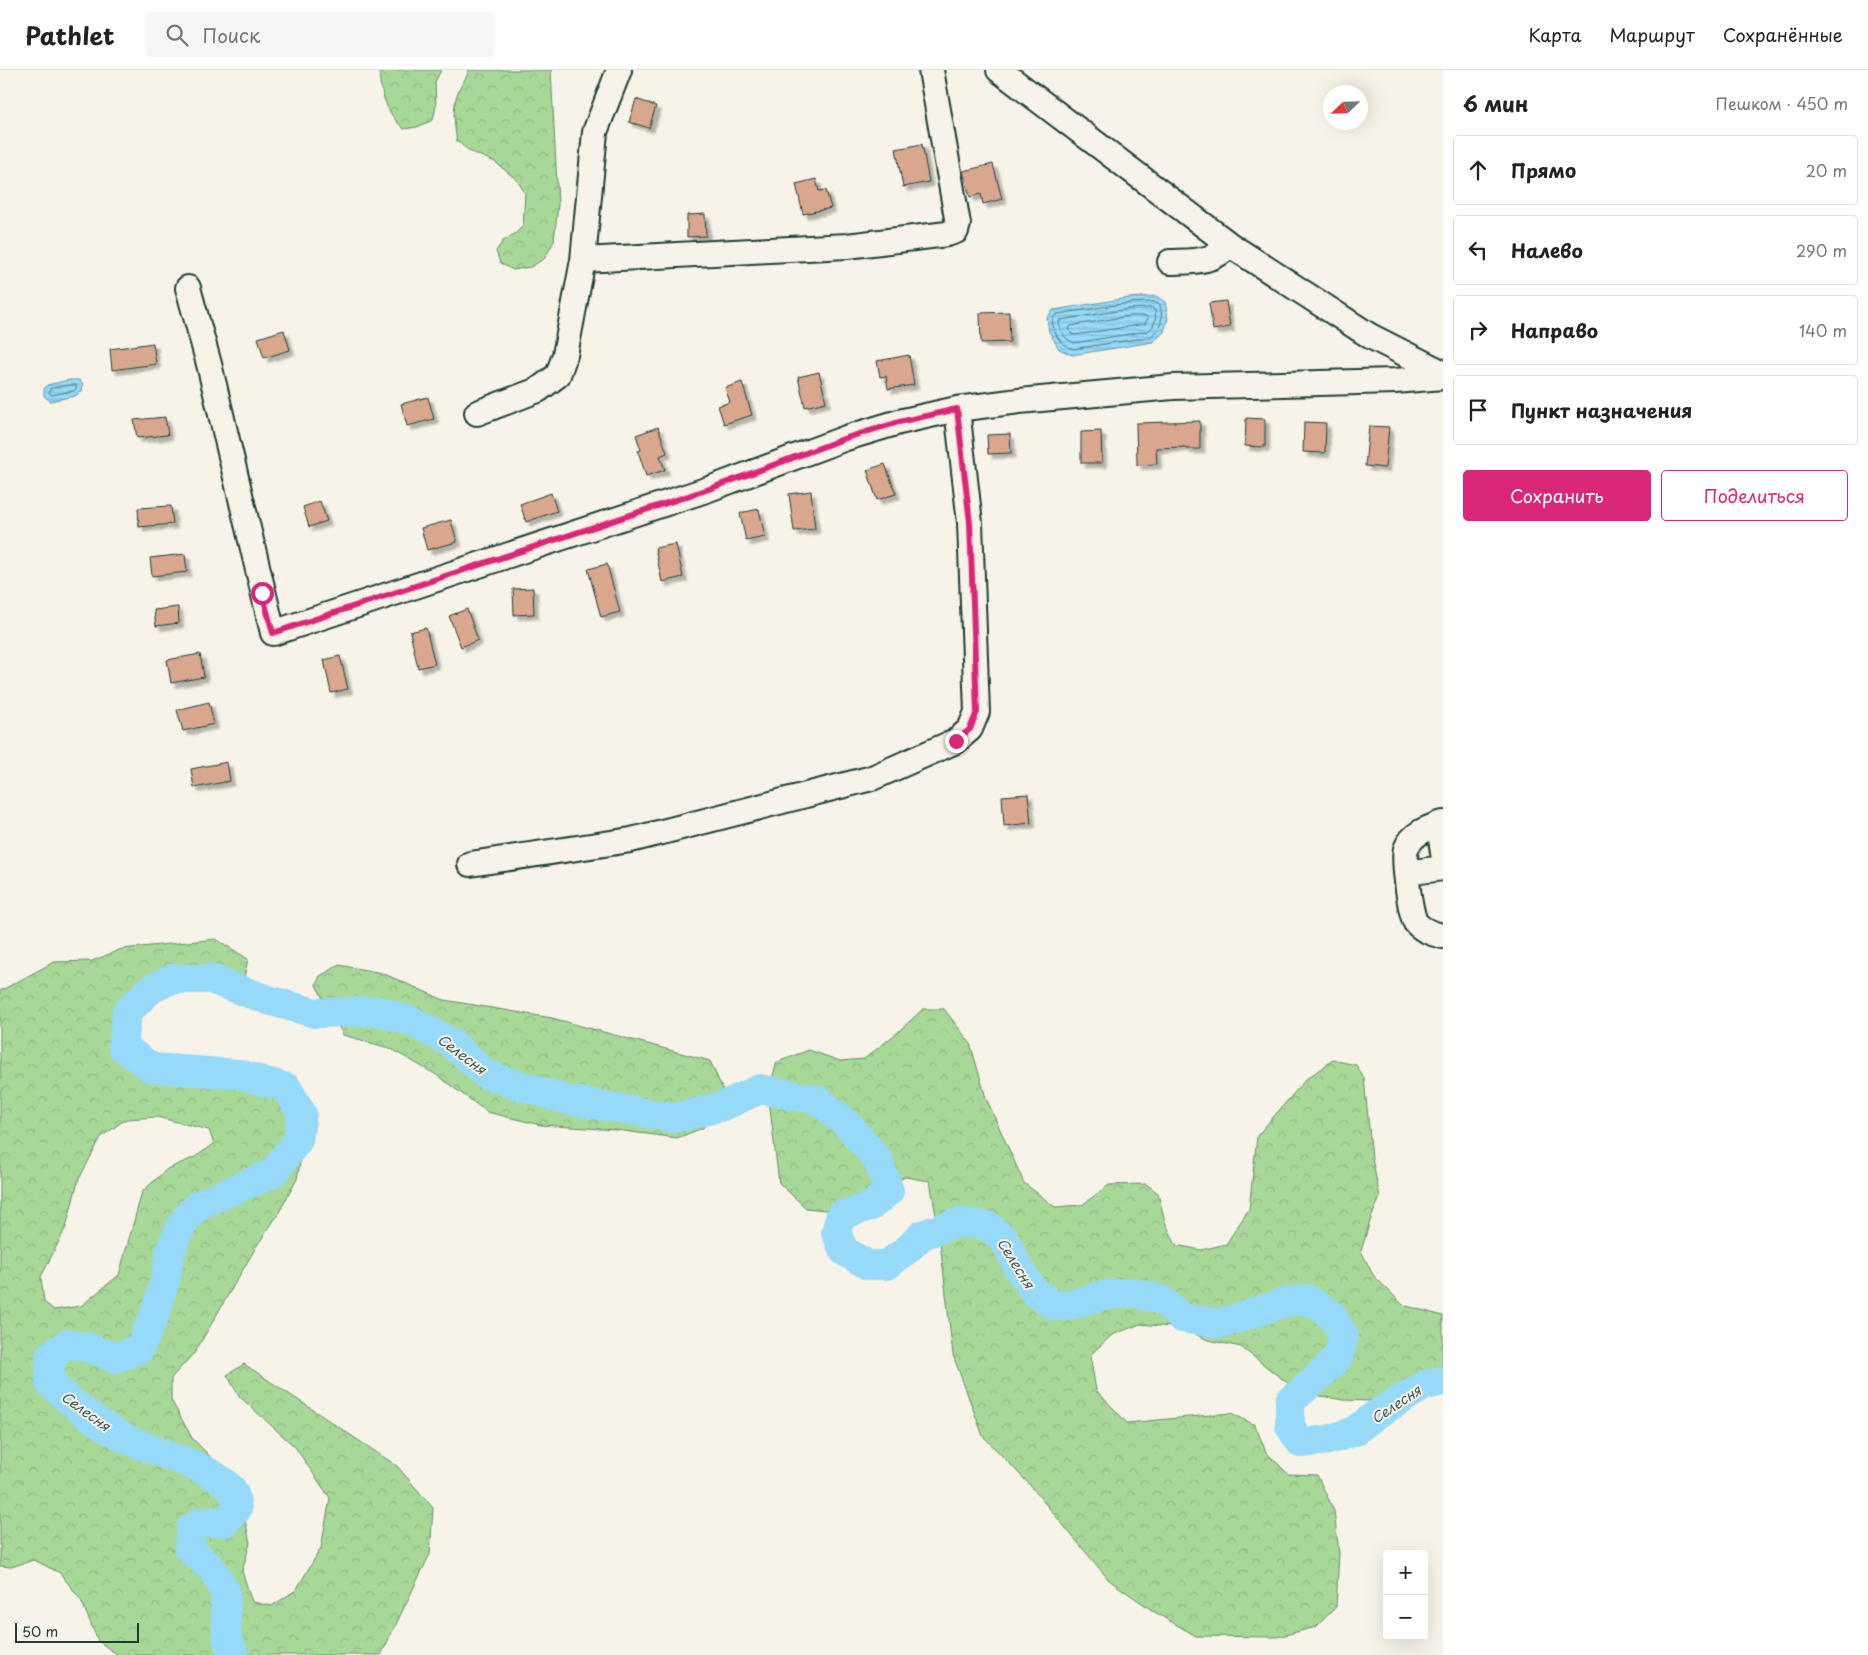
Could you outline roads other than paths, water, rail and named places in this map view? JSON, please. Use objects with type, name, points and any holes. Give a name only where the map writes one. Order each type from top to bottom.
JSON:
[{"type":"street","points":[[478,413],[538,390],[558,375],[565,355],[583,260],[595,132],[619,70]]},
{"type":"street","points":[[583,260],[848,246],[947,234],[956,231],[958,224],[932,70]]},
{"type":"street","points":[[999,70],[1230,245],[1370,336],[1443,375]]},
{"type":"street","points":[[1170,262],[1206,259],[1221,254],[1230,245]]},
{"type":"street","points":[[188,288],[209,364],[273,633],[709,489],[846,438],[899,422],[957,409],[1019,401],[1173,387],[1395,381],[1443,375]]},
{"type":"street","points":[[470,864],[631,840],[872,778],[956,741],[970,729],[977,712],[970,543],[957,409]]},
{"type":"street","points":[[1443,853],[1441,824],[1421,831],[1406,848],[1404,864],[1414,921],[1423,930],[1443,936]]},
{"type":"street","points":[[1406,873],[1443,868]]},
{"type":"water","points":[[1156,296],[1165,302],[1168,318],[1164,332],[1153,342],[1072,355],[1059,349],[1049,332],[1047,318],[1053,310],[1128,298]]},
{"type":"water","points":[[69,380],[79,380],[83,385],[82,391],[75,396],[50,401],[44,396],[44,389],[47,385]]},
{"type":"waterway","name":"Селесня","points":[[234,1655],[227,1639],[225,1591],[213,1570],[189,1548],[191,1529],[202,1522],[225,1522],[237,1509],[232,1490],[224,1482],[199,1468],[138,1444],[116,1433],[86,1414],[50,1383],[50,1356],[67,1344],[87,1347],[115,1358],[139,1349],[156,1312],[171,1249],[182,1224],[198,1205],[273,1173],[298,1140],[302,1114],[287,1088],[238,1074],[152,1068],[123,1047],[127,1012],[151,989],[172,979],[210,979],[268,1000],[315,1013],[380,1011],[413,1022],[450,1042],[487,1075],[563,1099],[675,1118],[723,1106],[760,1089],[818,1100],[851,1128],[878,1160],[889,1191],[871,1206],[841,1215],[836,1232],[844,1251],[868,1265],[887,1265],[908,1249],[922,1235],[960,1222],[988,1226],[1004,1239],[1020,1271],[1035,1293],[1056,1306],[1074,1304],[1099,1296],[1134,1292],[1163,1301],[1182,1318],[1220,1324],[1283,1303],[1307,1299],[1331,1314],[1344,1337],[1338,1357],[1290,1401],[1290,1426],[1301,1443],[1328,1440],[1355,1431],[1374,1416],[1425,1385],[1443,1381]]}]
